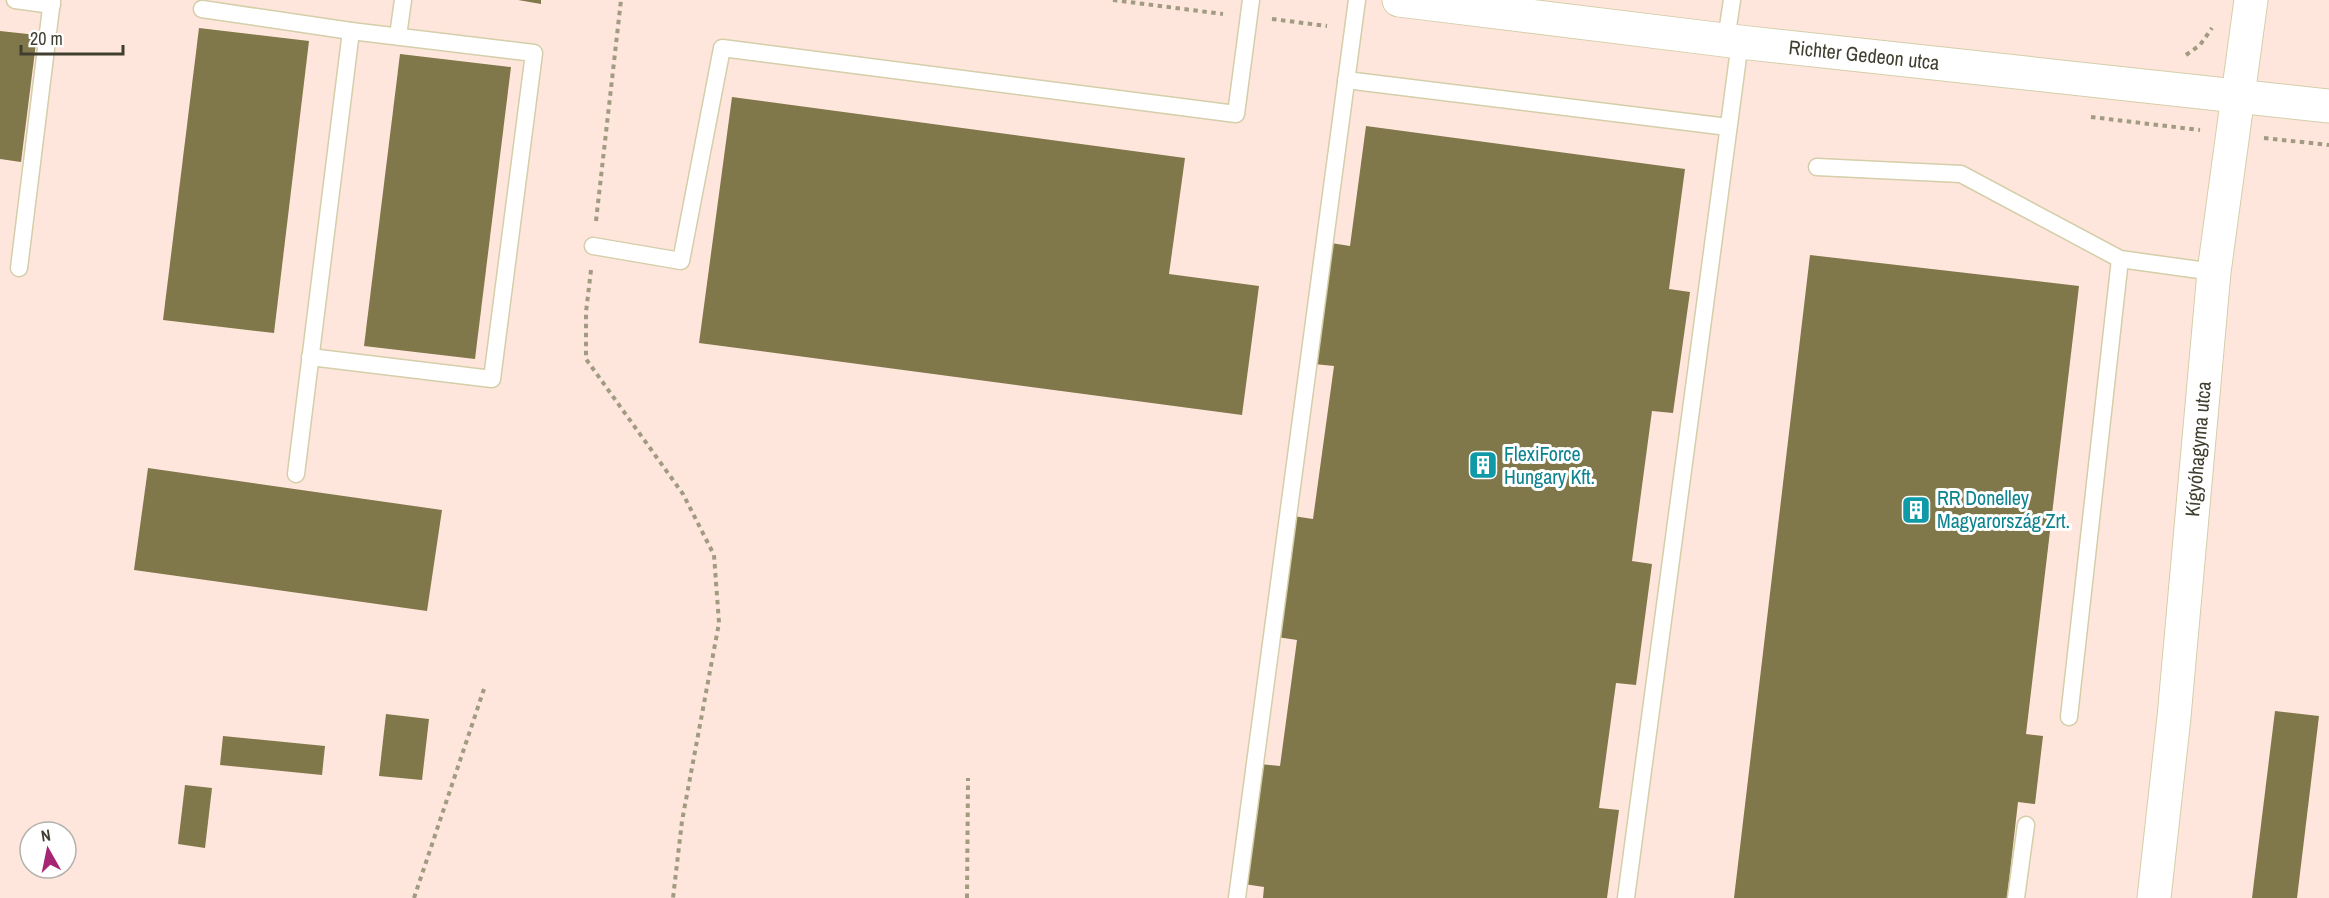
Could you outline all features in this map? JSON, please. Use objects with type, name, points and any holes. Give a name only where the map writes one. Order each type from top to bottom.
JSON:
[{"type":"street","name":"Kígyóhagyma utca","points":[[2154,898],[2174,717],[2214,272],[2236,94],[2251,0]]},
{"type":"street","name":"Richter Gedeon utca","points":[[1415,1],[1733,41],[2236,94],[2329,106]]},
{"type":"lane","points":[[15,0],[52,3],[19,268]]},
{"type":"lane","points":[[398,36],[403,0]]},
{"type":"lane","points":[[593,246],[681,261],[722,48],[1236,114],[1251,0]]},
{"type":"lane","points":[[1237,898],[1357,0]]},
{"type":"lane","points":[[1626,898],[1728,127],[1733,41],[1732,0]]},
{"type":"lane","points":[[202,9],[351,31],[534,53],[492,380],[310,357]]},
{"type":"lane","points":[[296,474],[351,31]]},
{"type":"lane","points":[[1346,80],[1728,127]]},
{"type":"lane","points":[[1817,167],[1961,174],[2120,259],[2214,272]]},
{"type":"lane","points":[[2069,717],[2120,259]]},
{"type":"lane","points":[[2016,898],[2026,825]]},
{"type":"path","points":[[621,0],[586,312],[586,359],[683,494],[714,555],[719,623],[682,821],[673,898]]},
{"type":"path","points":[[414,898],[484,689]]},
{"type":"path","points":[[967,898],[968,778]]},
{"type":"shaded area","points":[[0,0],[2329,0],[2329,898],[0,898]]},
{"type":"building","points":[[518,0],[541,0],[541,4]]},
{"type":"building","points":[[199,28],[309,41],[274,333],[163,320]]},
{"type":"building","points":[[0,31],[37,35],[21,162],[0,159]]},
{"type":"building","points":[[400,54],[511,67],[475,359],[364,346]]},
{"type":"building","points":[[732,97],[1185,158],[1169,274],[1259,286],[1242,415],[699,343]]},
{"type":"building","name":"FlexiForce Hungary Kft.","points":[[1366,126],[1685,169],[1669,289],[1690,292],[1673,413],[1652,411],[1632,561],[1652,564],[1636,685],[1616,683],[1599,808],[1619,810],[1607,898],[1263,898],[1264,887],[1244,884],[1260,764],[1280,766],[1297,640],[1277,637],[1293,516],[1313,519],[1334,366],[1314,364],[1331,243],[1350,246]]},
{"type":"building","name":"RR Donelley Magyarország Zrt.","points":[[1810,255],[2079,286],[2026,734],[2043,736],[2035,804],[2018,802],[2007,898],[1734,898]]},
{"type":"building","points":[[148,468],[442,510],[427,611],[134,570]]},
{"type":"building","points":[[2275,711],[2319,716],[2297,898],[2252,898]]},
{"type":"building","points":[[386,714],[429,719],[422,780],[379,776]]},
{"type":"building","points":[[223,736],[325,746],[322,775],[220,765]]},
{"type":"building","points":[[185,785],[212,788],[205,848],[178,844]]},
{"type":"place","name":"FlexiForce Hungary Kft.","points":[[1483,465]]},
{"type":"place","name":"RR Donelley Magyarország Zrt.","points":[[1916,510]]}]
